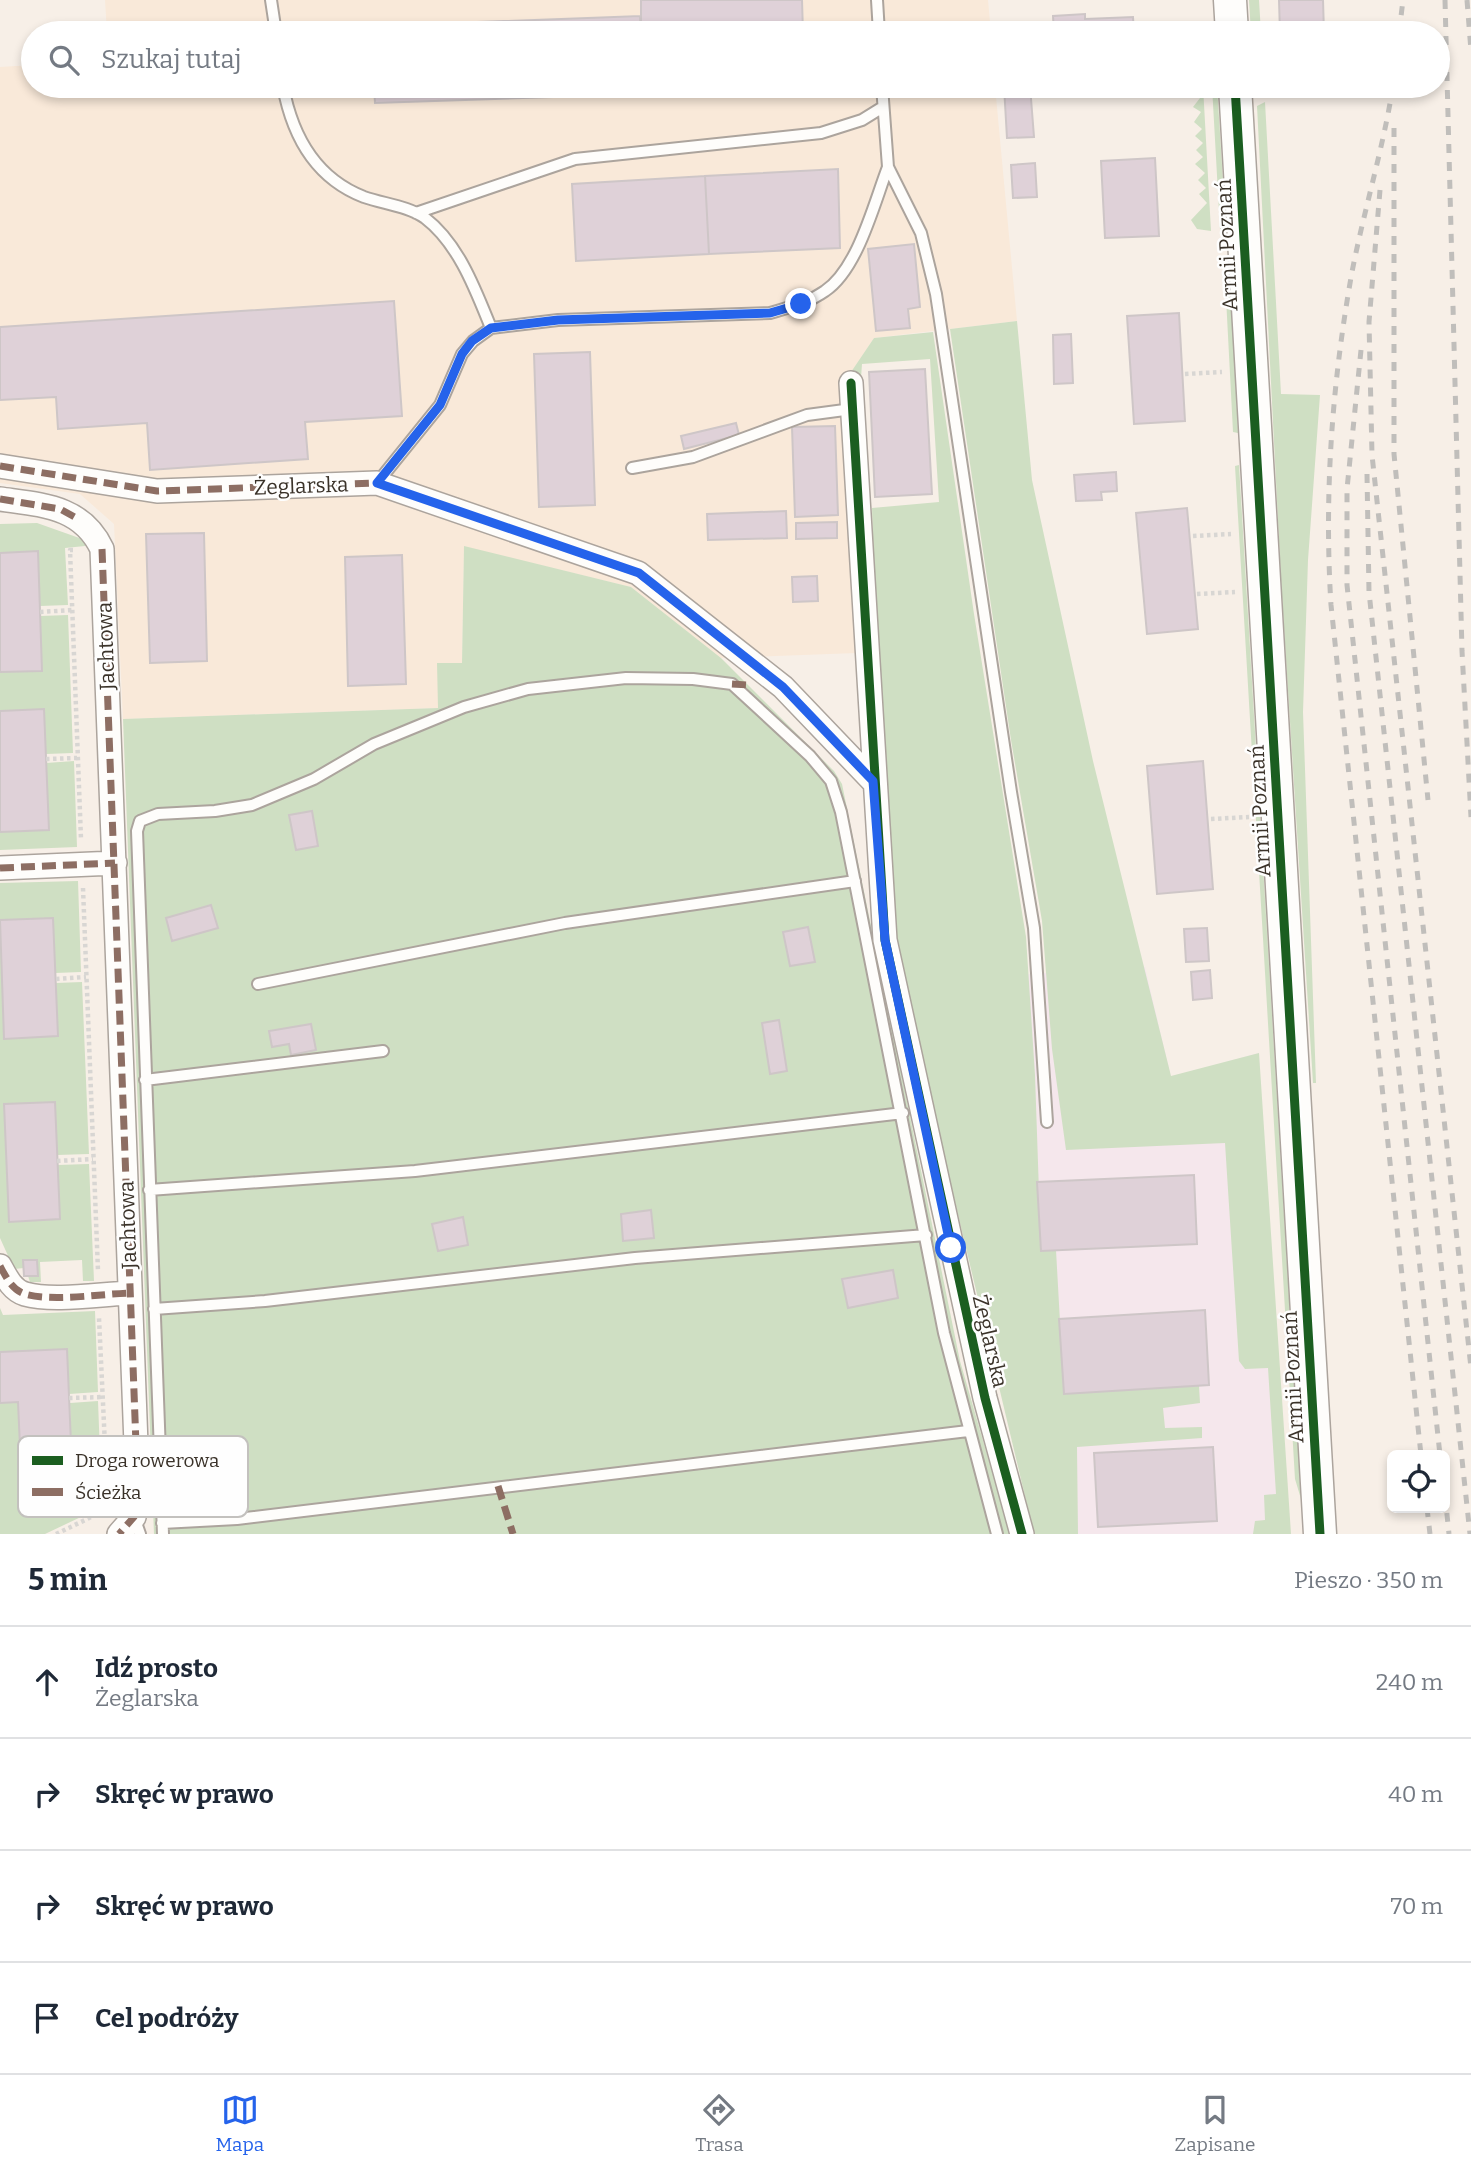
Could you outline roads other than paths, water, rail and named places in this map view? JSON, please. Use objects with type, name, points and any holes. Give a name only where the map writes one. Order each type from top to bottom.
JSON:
[{"type":"main road","points":[[1230,0],[1231,21]]},
{"type":"main road","name":"Armii Poznań","points":[[1236,98],[1320,1534]]},
{"type":"street","points":[[851,383],[873,781]]},
{"type":"street","name":"Żeglarska","points":[[0,466],[157,491],[377,483],[639,573],[783,687],[873,781],[885,940],[982,1385],[1022,1534]]},
{"type":"street","name":"Jachtowa","points":[[0,499],[47,506],[71,513],[93,534],[102,549],[136,1436]]},
{"type":"street","points":[[0,868],[115,863]]},
{"type":"street","name":"Jachtowa","points":[[0,1266],[9,1283],[24,1294],[130,1293]]},
{"type":"lane","points":[[271,0],[274,21]]},
{"type":"lane","points":[[877,0],[878,21]]},
{"type":"lane","points":[[286,98],[297,137],[310,157],[333,181],[363,196],[427,219],[452,248],[477,294],[491,328]]},
{"type":"lane","points":[[883,98],[888,167],[921,233],[936,294],[1010,792],[1034,928],[1047,1122]]},
{"type":"lane","points":[[416,213],[575,159],[821,133],[862,120],[883,107]]},
{"type":"lane","points":[[377,483],[440,405],[462,354],[472,341],[491,328],[558,320],[770,313],[801,304],[827,290],[847,265],[888,167]]},
{"type":"lane","points":[[632,468],[693,457],[807,415],[852,409]]},
{"type":"lane","points":[[159,1436],[137,831],[140,821],[158,814],[215,811],[252,805],[302,785],[374,744],[464,708],[528,689],[626,678],[693,679],[732,684],[810,756],[831,781],[855,881],[903,1113],[944,1333],[968,1431],[998,1534]]},
{"type":"lane","points":[[258,984],[565,923],[855,881]]},
{"type":"lane","points":[[145,1080],[383,1051]]},
{"type":"lane","points":[[149,1189],[415,1171],[903,1113]]},
{"type":"lane","points":[[154,1309],[265,1301],[635,1258],[926,1235]]},
{"type":"lane","points":[[162,1529],[968,1431]]},
{"type":"railway","points":[[1400,21],[1403,0]]},
{"type":"railway","points":[[1445,0],[1446,21]]},
{"type":"railway","points":[[1467,0],[1471,51]]},
{"type":"railway","points":[[1391,98],[1352,272],[1339,355],[1331,438],[1329,563],[1331,605],[1420,1450]]},
{"type":"railway","points":[[1448,98],[1462,651],[1471,817]]},
{"type":"railway","points":[[1394,128],[1394,454],[1428,800]]},
{"type":"railway","points":[[1380,190],[1369,322],[1372,455],[1471,1368]]},
{"type":"railway","points":[[1361,350],[1347,489],[1347,585],[1439,1450]]},
{"type":"railway","points":[[1367,474],[1369,592],[1470,1534]]},
{"type":"railway","points":[[1428,1513],[1430,1534]]},
{"type":"railway","points":[[1447,1513],[1449,1534]]}]
